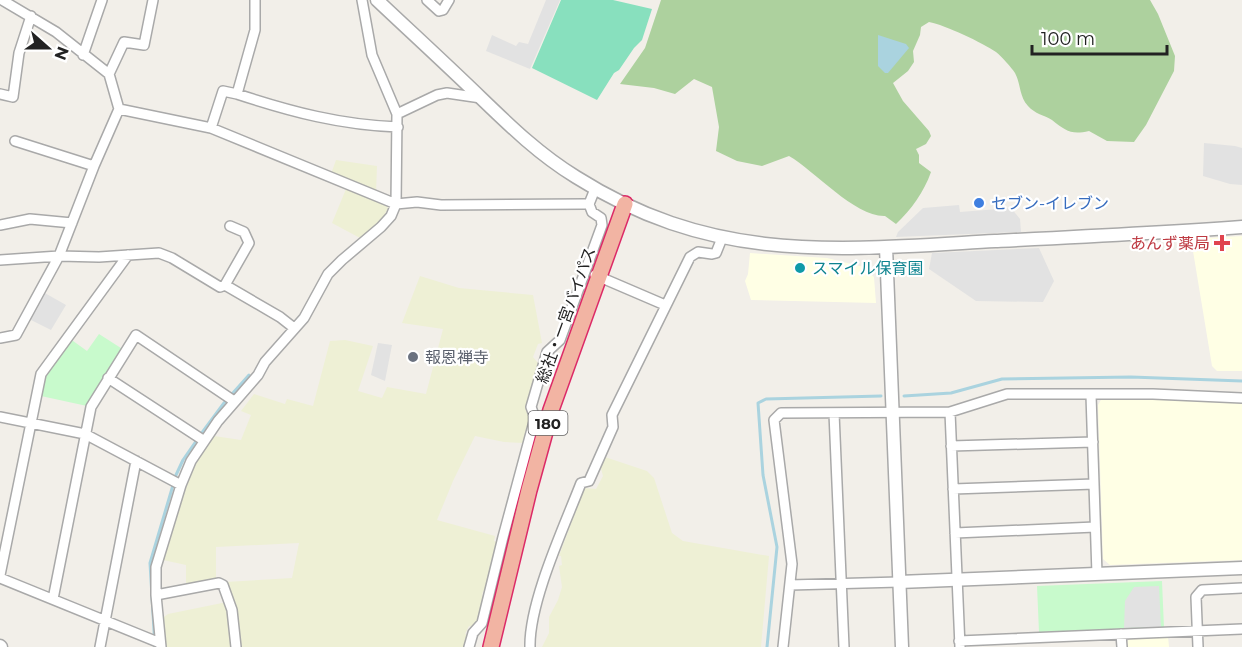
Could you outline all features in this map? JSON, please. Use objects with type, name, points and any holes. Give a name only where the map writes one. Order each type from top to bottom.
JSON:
[{"type":"highway","name":"総社・一宮バイパス","points":[[491,647],[529,490],[591,274],[625,204]]},
{"type":"street","points":[[0,338],[16,335],[59,256],[118,109],[109,75],[67,40],[2,0]]},
{"type":"street","points":[[84,55],[102,0]]},
{"type":"street","points":[[109,75],[124,42],[144,45],[153,0]]},
{"type":"street","points":[[237,94],[255,30],[255,0]]},
{"type":"street","points":[[128,255],[41,374],[0,577],[157,643],[158,558],[176,482],[191,461],[201,439],[230,399],[258,375],[265,362],[308,312],[328,274],[381,227],[391,216],[396,204],[395,127],[397,114],[372,56],[362,0]]},
{"type":"street","points":[[377,0],[540,152],[595,189],[625,204],[673,224],[722,238],[786,247],[886,247],[1242,227]]},
{"type":"street","points":[[427,0],[440,11],[449,0]]},
{"type":"street","points":[[0,94],[13,97],[19,53],[31,16]]},
{"type":"street","points":[[211,128],[223,91],[318,118],[358,126],[395,127]]},
{"type":"street","points":[[397,114],[437,95],[447,93],[482,99]]},
{"type":"street","points":[[118,109],[211,128],[396,204],[417,202],[472,206],[589,204]]},
{"type":"street","points":[[15,141],[94,166]]},
{"type":"street","points":[[470,647],[473,633],[482,623],[535,418],[531,407],[547,352],[560,340],[591,274],[602,221],[592,212],[589,204],[595,189]]},
{"type":"street","points":[[0,225],[30,219],[72,223]]},
{"type":"street","points":[[0,260],[159,253],[172,258],[220,287],[225,285],[249,243],[244,232],[230,226]]},
{"type":"street","points":[[530,647],[530,632],[541,591],[581,483],[589,481],[613,427],[612,415],[690,257],[698,252],[716,253],[722,238]]},
{"type":"street","points":[[886,247],[902,647]]},
{"type":"street","points":[[591,274],[665,305]]},
{"type":"street","points":[[225,285],[280,317],[294,328]]},
{"type":"street","points":[[53,599],[91,407],[136,335],[230,399]]},
{"type":"street","points":[[108,378],[201,439]]},
{"type":"street","points":[[783,647],[792,564],[774,420],[781,413],[950,412],[1007,394],[1153,394],[1242,398]]},
{"type":"street","points":[[1091,395],[1097,574]]},
{"type":"street","points":[[834,412],[844,647]]},
{"type":"street","points":[[950,412],[959,644],[1014,642],[1068,636],[1242,629]]},
{"type":"street","points":[[0,417],[86,435],[176,482]]},
{"type":"street","points":[[951,446],[1092,442]]},
{"type":"street","points":[[100,647],[136,461]]},
{"type":"street","points":[[953,489],[1094,484]]},
{"type":"street","points":[[955,533],[1095,527]]},
{"type":"street","points":[[790,585],[842,585],[1242,568]]},
{"type":"street","points":[[156,595],[216,582],[223,585],[232,610],[236,647]]},
{"type":"street","points":[[1198,647],[1196,597],[1202,590],[1242,588]]},
{"type":"street","points":[[1121,634],[1122,647]]},
{"type":"street","points":[[1068,636],[1069,647]]},
{"type":"shaded area","points":[[546,0],[560,0],[530,69],[486,51],[492,35],[516,46],[519,42],[528,44]]},
{"type":"shaded area","points":[[1204,143],[1242,148],[1242,185],[1203,176]]},
{"type":"shaded area","points":[[336,160],[377,166],[376,193],[331,174]]},
{"type":"shaded area","points":[[350,188],[387,204],[388,208],[374,227],[360,238],[332,223],[346,189]]},
{"type":"shaded area","points":[[959,205],[960,212],[1011,208],[1020,219],[1021,232],[896,237],[898,232],[923,208]]},
{"type":"shaded area","points":[[1242,236],[1242,371],[1217,371],[1212,366],[1191,239]]},
{"type":"shaded area","points":[[1039,248],[1054,281],[1043,302],[976,301],[929,269],[932,253]]},
{"type":"shaded area","points":[[750,253],[827,258],[864,267],[874,277],[876,303],[751,300],[745,281]]},
{"type":"shaded area","points":[[420,276],[459,288],[533,295],[542,343],[538,344],[533,357],[538,363],[526,407],[530,422],[523,443],[475,436],[437,520],[495,536],[494,541],[497,542],[485,591],[483,591],[482,596],[484,597],[478,620],[472,627],[469,626],[465,634],[468,635],[465,647],[240,647],[235,604],[225,582],[292,578],[299,543],[216,547],[216,580],[186,587],[186,565],[163,560],[168,536],[194,466],[214,436],[241,440],[251,415],[241,411],[254,394],[285,404],[287,399],[313,406],[330,341],[345,340],[373,346],[358,391],[382,398],[387,387],[426,394],[443,329],[402,323]]},
{"type":"shaded area","points":[[43,292],[66,305],[51,330],[29,319]]},
{"type":"shaded area","points":[[378,343],[392,345],[385,381],[371,375]]},
{"type":"shaded area","points":[[1102,398],[1242,401],[1242,560],[1110,565],[1103,559],[1098,405]]},
{"type":"shaded area","points":[[605,457],[647,471],[654,478],[672,533],[683,541],[769,556],[761,647],[542,647],[549,633],[549,617],[562,587],[559,566],[562,565],[561,556],[559,556],[584,488],[596,489],[603,476],[600,465]]},
{"type":"shaded area","points":[[1159,586],[1161,627],[1124,628],[1125,601],[1134,587]]},
{"type":"shaded area","points":[[227,602],[234,647],[165,647],[164,617],[168,614]]},
{"type":"shaded area","points":[[1168,636],[1169,647],[1127,647],[1130,638]]},
{"type":"green space","points":[[561,0],[613,0],[652,9],[642,40],[619,70],[614,73],[597,100],[532,68]]},
{"type":"green space","points":[[661,0],[1150,0],[1175,56],[1174,71],[1146,125],[1134,142],[1107,141],[1089,131],[1078,133],[1069,131],[1034,111],[1023,98],[1015,73],[996,52],[964,35],[929,22],[921,27],[913,51],[914,62],[908,71],[893,83],[903,101],[929,131],[931,136],[926,144],[916,149],[919,163],[931,172],[925,187],[907,213],[896,224],[885,216],[873,214],[848,201],[789,156],[762,166],[737,161],[716,151],[719,127],[712,87],[694,79],[675,94],[654,88],[620,84],[645,48]]},
{"type":"green space","points":[[99,334],[124,350],[87,406],[41,396],[45,374],[69,338],[87,351]]},
{"type":"green space","points":[[1162,581],[1164,628],[1039,632],[1037,586]]},
{"type":"water","points":[[878,35],[906,44],[909,48],[888,73],[878,66]]},
{"type":"waterway","points":[[155,647],[150,563],[176,475],[183,460],[201,434],[249,375]]},
{"type":"waterway","points":[[904,396],[951,393],[1002,379],[1131,377],[1242,381]]},
{"type":"waterway","points":[[767,647],[777,547],[763,475],[758,403],[766,399],[881,396]]},
{"type":"place","name":"セブン-イレブン","points":[[979,203]]},
{"type":"place","name":"あんず薬局","points":[[1222,243]]},
{"type":"place","name":"スマイル保育園","points":[[800,268]]},
{"type":"place","name":"報恩禅寺","points":[[413,357]]}]
